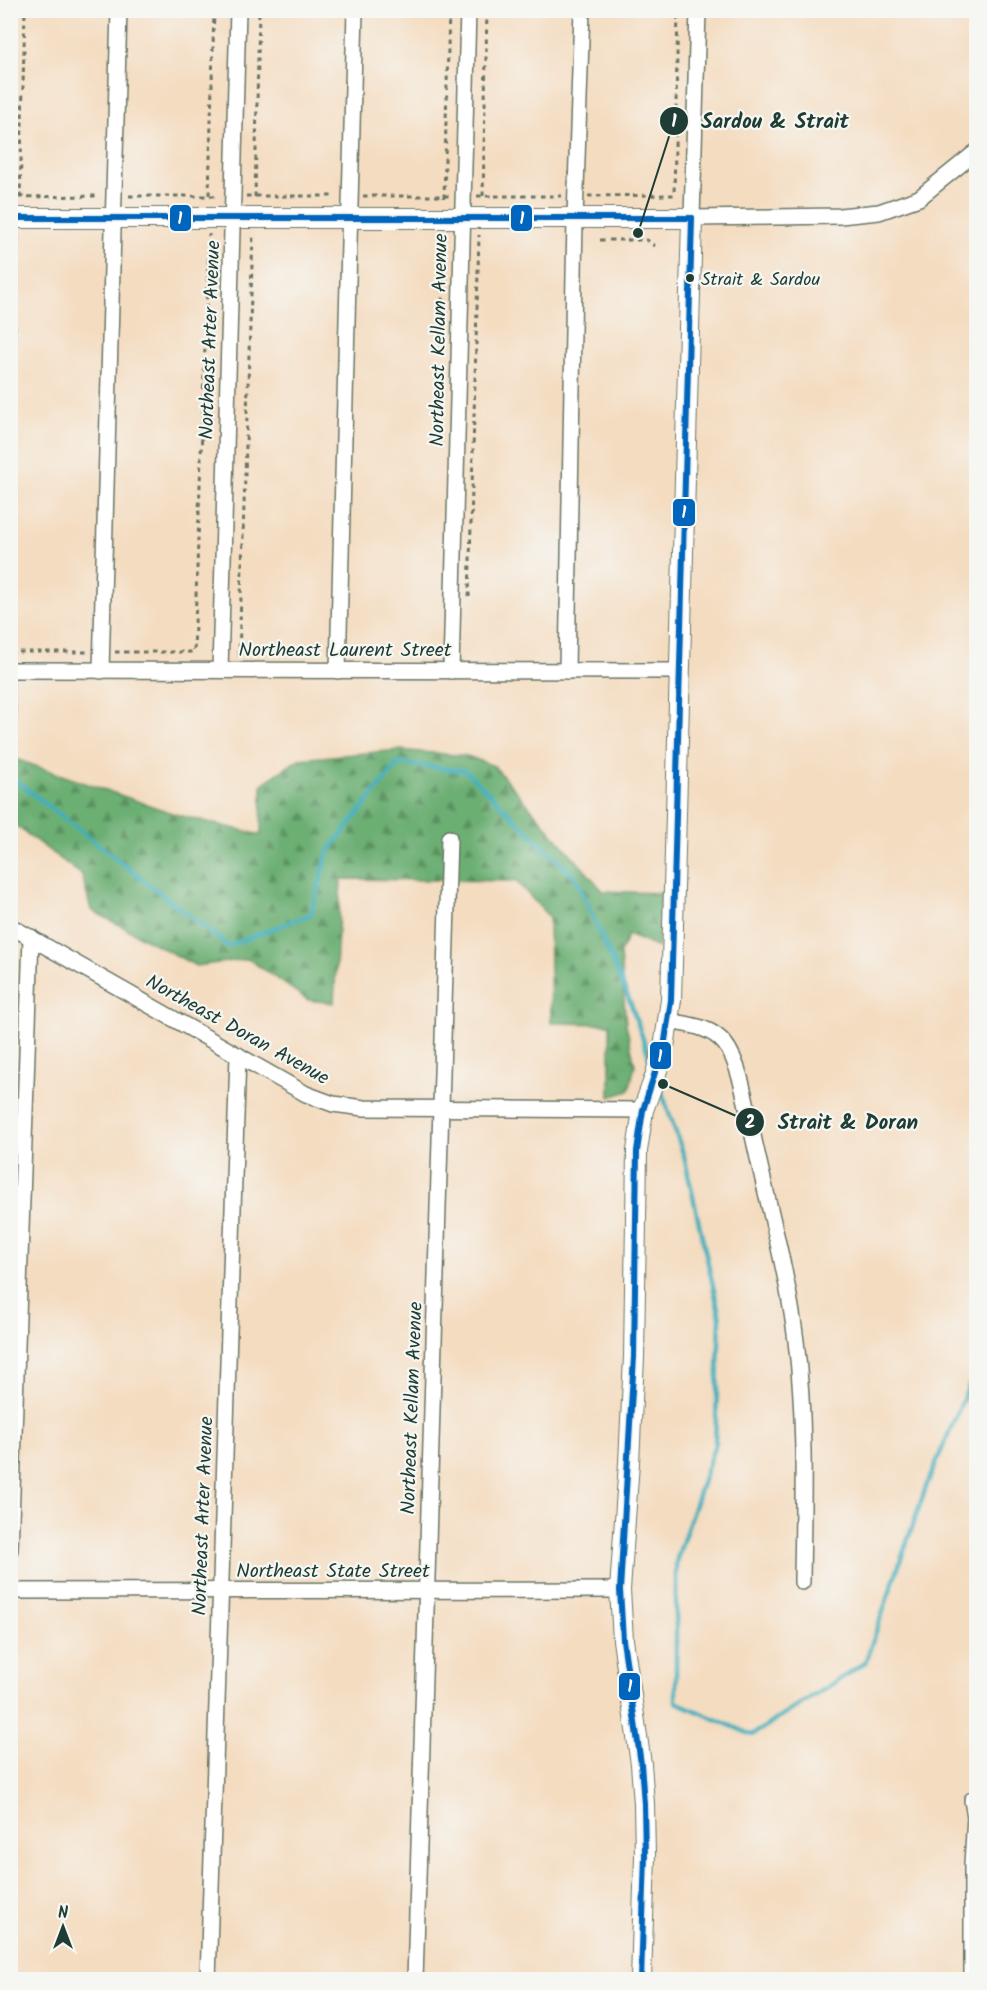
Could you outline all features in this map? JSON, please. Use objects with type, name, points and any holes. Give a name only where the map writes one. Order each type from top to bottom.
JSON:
[{"type":"main road","points":[[15,218],[692,218],[671,1000],[657,1068],[643,1110],[637,1151],[634,1357],[620,1590],[623,1640],[641,1764],[644,1804],[645,1867],[641,1980]]},
{"type":"street","points":[[101,671],[119,10]]},
{"type":"street","name":"Northeast Arter Avenue","points":[[220,670],[244,218],[238,10]]},
{"type":"street","points":[[338,670],[355,10]]},
{"type":"street","name":"Northeast Kellam Avenue","points":[[451,670],[468,10]]},
{"type":"street","points":[[567,671],[575,218],[582,10]]},
{"type":"street","points":[[698,10],[692,218],[840,216],[879,212],[919,198],[976,152]]},
{"type":"street","name":"Northeast Laurent Street","points":[[10,670],[680,671]]},
{"type":"street","name":"Northeast Kellam Avenue","points":[[415,1980],[449,838]]},
{"type":"street","name":"Northeast Doran Avenue","points":[[10,926],[306,1094],[333,1104],[364,1108],[643,1110]]},
{"type":"street","points":[[10,1550],[31,937]]},
{"type":"street","points":[[668,1021],[694,1026],[717,1035],[733,1055],[742,1089],[788,1293],[796,1340],[802,1400],[803,1445],[801,1582]]},
{"type":"street","name":"Northeast Arter Avenue","points":[[208,1980],[238,1055]]},
{"type":"street","name":"Northeast State Street","points":[[10,1591],[620,1590]]},
{"type":"street","points":[[972,1800],[975,1817],[972,1864],[972,1980]]},
{"type":"path","points":[[10,492],[15,218],[25,10]]},
{"type":"path","points":[[194,652],[214,10]]},
{"type":"path","points":[[239,670],[244,218],[259,10]]},
{"type":"path","points":[[449,10],[462,218]]},
{"type":"path","points":[[442,311],[462,218],[486,10]]},
{"type":"path","points":[[674,195],[678,10]]},
{"type":"path","points":[[600,240],[647,240],[655,246]]},
{"type":"green space","points":[[10,677],[13,677],[15,759],[178,815],[261,835],[262,784],[299,759],[399,750],[467,756],[494,766],[603,891],[661,893],[658,948],[628,935],[620,953],[626,1024],[635,1065],[629,1091],[610,1097],[610,1024],[551,1023],[549,917],[516,881],[341,879],[334,1003],[308,1000],[248,959],[196,966],[91,910],[82,875],[11,822]]},
{"type":"waterway","points":[[10,776],[228,946],[311,914],[328,852],[398,763],[466,771],[576,878],[631,1004],[651,1062]]},
{"type":"waterway","points":[[659,1084],[684,1156],[720,1317],[715,1444],[676,1562],[676,1702],[752,1735],[865,1663],[926,1487],[969,1385],[976,1387]]},
{"type":"transit line","name":"1","points":[[10,218],[692,218]]},
{"type":"transit line","name":"1","points":[[641,1980],[645,1856],[644,1804],[641,1764],[623,1640],[620,1590],[634,1357],[637,1151],[643,1110],[665,1041],[671,1000],[692,218]]},
{"type":"place","name":"Sardou & Strait","points":[[638,233]]},
{"type":"place","name":"Strait & Sardou","points":[[690,278]]},
{"type":"place","name":"Strait & Doran","points":[[663,1084]]}]
